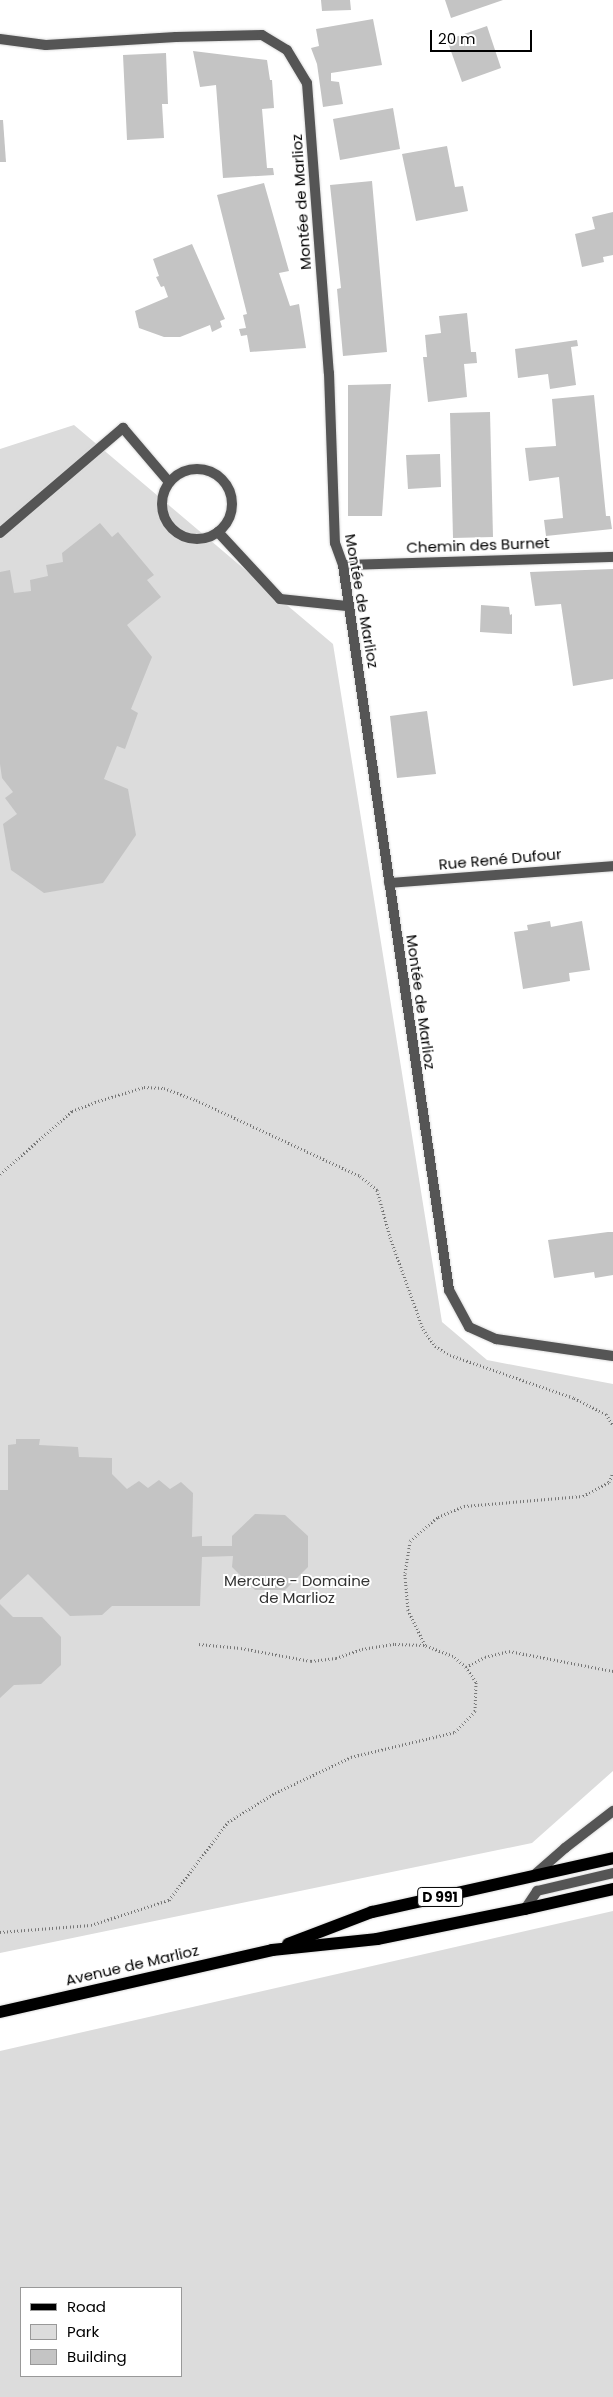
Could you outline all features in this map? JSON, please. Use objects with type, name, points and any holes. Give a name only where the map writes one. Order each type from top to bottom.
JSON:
[{"type":"main road","name":"Avenue de Marlioz","points":[[272,1950],[372,1912],[613,1858]]},
{"type":"main road","name":"Avenue de Marlioz","points":[[0,2012],[272,1950],[377,1939],[613,1889]]},
{"type":"street","name":"Montée de Marlioz","points":[[0,39],[46,46],[176,37],[262,35],[287,50],[307,83],[329,373],[335,543],[343,565],[449,1290],[469,1327],[496,1339],[613,1356]]},
{"type":"street","points":[[0,533],[124,428],[169,482]]},
{"type":"street","points":[[199,468],[220,477],[228,486],[232,496],[232,508],[229,519],[218,532],[202,539],[190,539],[179,534],[170,526],[164,516],[162,505],[163,492],[169,482],[178,474],[188,469],[199,468]]},
{"type":"street","points":[[218,532],[280,599],[348,606]]},
{"type":"street","name":"Chemin des Burnet","points":[[343,565],[613,557]]},
{"type":"street","name":"Rue René Dufour","points":[[389,883],[613,866]]},
{"type":"street","points":[[533,1876],[565,1848],[613,1811]]},
{"type":"street","points":[[525,1909],[537,1891],[613,1873]]},
{"type":"path","points":[[0,1174],[44,1133],[72,1111],[95,1102],[144,1088],[164,1088],[196,1100],[360,1176],[377,1190],[390,1237],[423,1329],[435,1346],[450,1355],[574,1398],[606,1414],[613,1425]]},
{"type":"path","points":[[425,1645],[408,1610],[405,1574],[410,1541],[438,1517],[464,1506],[583,1496],[609,1482],[613,1473]]},
{"type":"path","points":[[0,1932],[91,1925],[169,1900],[228,1822],[275,1793],[351,1757],[455,1732],[474,1711],[476,1682],[466,1667],[453,1656],[425,1645],[395,1644],[362,1649],[336,1658],[311,1661],[241,1648],[199,1644]]},
{"type":"path","points":[[466,1667],[486,1657],[508,1651],[613,1671]]},
{"type":"green space","name":"Mercure - Domaine de Marlioz","points":[[74,425],[333,644],[442,1322],[487,1360],[613,1384],[613,1771],[532,1843],[0,1953],[0,449]]},
{"type":"green space","points":[[613,1911],[613,2397],[0,2397],[0,2051]]},
{"type":"building","points":[[321,0],[350,0],[351,10],[322,11]]},
{"type":"building","points":[[445,0],[503,0],[451,18]]},
{"type":"building","points":[[373,19],[382,65],[331,73],[331,81],[339,82],[343,104],[323,107],[317,64],[311,48],[319,46],[316,29]]},
{"type":"building","points":[[487,26],[501,68],[462,82],[447,40]]},
{"type":"building","points":[[193,51],[267,60],[270,80],[272,80],[274,108],[262,109],[267,168],[273,168],[274,175],[223,178],[216,85],[200,87]]},
{"type":"building","points":[[166,53],[168,104],[162,104],[164,138],[127,140],[123,55]]},
{"type":"building","points":[[393,108],[400,149],[340,160],[333,119]]},
{"type":"building","points":[[0,120],[3,120],[6,162],[0,162]]},
{"type":"building","points":[[447,146],[455,187],[463,186],[468,211],[416,221],[402,154]]},
{"type":"building","points":[[372,181],[387,352],[343,356],[337,289],[341,288],[330,185]]},
{"type":"building","points":[[264,183],[289,271],[279,273],[290,306],[299,304],[306,348],[250,352],[247,335],[241,336],[239,329],[246,328],[243,315],[247,314],[217,195]]},
{"type":"building","points":[[613,212],[613,255],[603,257],[604,262],[582,267],[575,234],[595,229],[592,217]]},
{"type":"building","points":[[192,244],[225,319],[220,321],[222,327],[212,332],[210,325],[180,337],[164,337],[139,328],[135,311],[168,297],[164,286],[161,287],[156,277],[159,276],[153,259]]},
{"type":"building","points":[[467,313],[471,352],[476,352],[477,363],[464,364],[467,397],[428,402],[423,357],[427,357],[425,335],[441,333],[439,316]]},
{"type":"building","points":[[577,340],[578,346],[571,347],[576,385],[550,389],[548,374],[518,378],[515,349]]},
{"type":"building","points":[[391,384],[382,516],[348,516],[348,385]]},
{"type":"building","points":[[594,395],[606,516],[610,516],[612,529],[546,536],[544,520],[563,518],[559,477],[529,481],[525,448],[556,446],[552,399]]},
{"type":"building","points":[[490,412],[493,537],[453,538],[450,413]]},
{"type":"building","points":[[440,454],[441,487],[408,489],[406,455]]},
{"type":"building","points":[[100,523],[112,537],[118,532],[154,575],[147,580],[161,597],[127,625],[152,657],[131,709],[138,713],[125,749],[117,746],[104,779],[128,789],[136,835],[103,883],[44,893],[11,870],[3,824],[17,814],[5,798],[13,792],[2,778],[0,764],[0,572],[10,570],[14,593],[31,591],[30,580],[48,576],[46,565],[63,562],[62,553]]},
{"type":"building","points":[[613,569],[613,679],[573,686],[561,604],[535,606],[530,572]]},
{"type":"building","points":[[481,605],[509,607],[510,615],[512,614],[512,634],[480,632]]},
{"type":"building","points":[[427,711],[436,774],[397,778],[390,716]]},
{"type":"building","points":[[550,921],[551,927],[582,921],[590,970],[569,973],[570,981],[523,989],[514,932],[528,930],[527,925]]},
{"type":"building","points":[[613,1232],[613,1275],[595,1278],[594,1272],[554,1278],[548,1240]]},
{"type":"building","points":[[16,1439],[40,1439],[39,1445],[78,1447],[79,1457],[112,1458],[112,1474],[127,1489],[139,1481],[148,1488],[159,1480],[170,1489],[181,1482],[193,1493],[192,1537],[202,1536],[202,1546],[232,1546],[232,1536],[255,1514],[285,1515],[308,1536],[308,1567],[285,1590],[255,1590],[232,1567],[233,1556],[202,1557],[200,1606],[112,1606],[102,1615],[70,1616],[28,1574],[0,1600],[0,1490],[8,1490],[8,1445],[16,1444]]},
{"type":"building","points":[[0,1604],[13,1617],[42,1617],[61,1637],[61,1665],[41,1684],[14,1685],[0,1698]]}]
